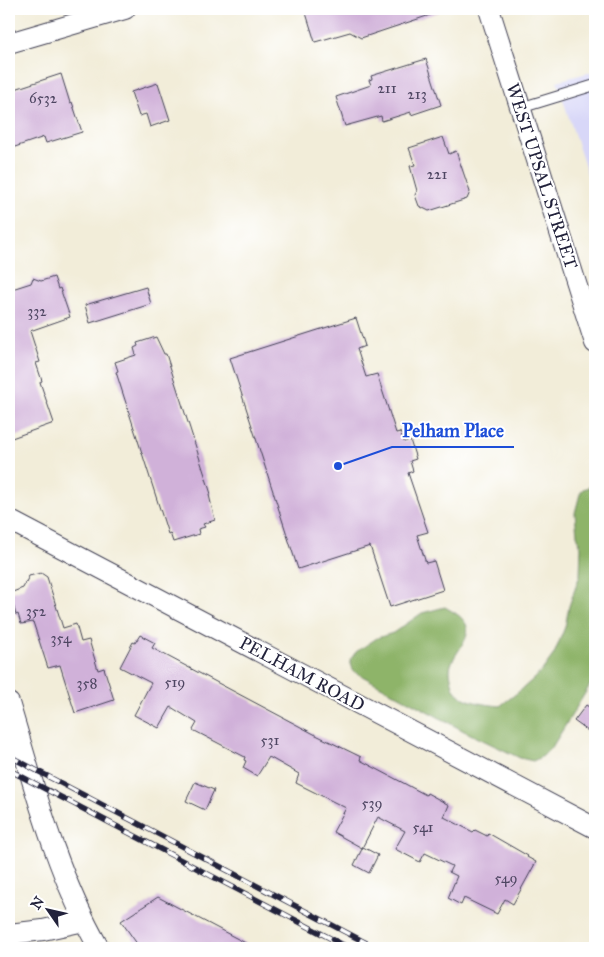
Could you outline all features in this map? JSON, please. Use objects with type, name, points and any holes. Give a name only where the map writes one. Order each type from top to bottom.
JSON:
[{"type":"street","points":[[9,43],[72,16],[125,9]]},
{"type":"street","name":"WEST UPSAL STREET","points":[[489,9],[595,343]]},
{"type":"street","name":"PELHAM ROAD","points":[[9,520],[595,828]]},
{"type":"street","points":[[9,704],[53,842],[84,921],[100,948]]},
{"type":"street","points":[[9,934],[43,930],[84,921]]},
{"type":"lane","points":[[520,108],[595,85]]},
{"type":"shaded area","points":[[595,71],[595,198],[557,81]]},
{"type":"green space","points":[[595,485],[595,677],[554,744],[543,756],[533,761],[520,758],[464,731],[353,671],[350,660],[356,652],[377,638],[393,633],[422,613],[445,607],[462,618],[467,630],[467,636],[451,664],[450,670],[454,689],[458,694],[471,701],[500,706],[521,690],[541,672],[554,654],[565,627],[569,606],[580,575],[581,547],[577,535],[575,513],[583,489]]},
{"type":"building","points":[[319,9],[438,9],[439,12],[361,38],[350,32],[315,42],[306,13]]},
{"type":"building","points":[[426,59],[441,105],[411,115],[411,112],[382,121],[381,116],[345,126],[336,97],[371,85],[369,80],[372,79],[371,76]]},
{"type":"building","points":[[61,74],[82,132],[46,143],[44,137],[9,149],[9,91]]},
{"type":"building","points":[[158,83],[170,120],[150,127],[146,114],[139,116],[131,92]]},
{"type":"building","points":[[443,137],[449,154],[456,151],[470,192],[467,199],[429,211],[419,206],[415,195],[417,191],[410,166],[415,165],[409,148]]},
{"type":"building","points":[[54,277],[70,317],[30,331],[40,362],[36,363],[42,381],[40,382],[54,423],[9,439],[9,290],[31,283],[33,278],[41,281]]},
{"type":"building","points":[[146,287],[151,304],[90,323],[85,305]]},
{"type":"building","points":[[356,318],[365,346],[357,349],[366,377],[377,374],[396,433],[400,432],[404,442],[410,440],[416,459],[410,461],[413,471],[408,473],[428,532],[417,535],[426,563],[434,561],[443,590],[390,607],[370,546],[298,569],[230,358]]},
{"type":"building","points":[[156,337],[164,354],[166,354],[211,494],[209,495],[215,520],[203,524],[205,527],[198,529],[199,534],[173,542],[170,533],[168,534],[116,372],[118,371],[115,362],[136,355],[134,348],[138,346],[137,343]]},
{"type":"building","points":[[41,573],[47,577],[63,628],[76,624],[81,642],[89,640],[98,670],[104,668],[114,700],[75,713],[60,665],[48,668],[33,622],[21,624],[18,614],[16,615],[10,593],[23,588],[29,576]]},
{"type":"building","points":[[140,635],[155,643],[152,648],[361,757],[360,760],[426,795],[427,793],[449,805],[444,817],[473,832],[475,830],[487,836],[488,833],[528,856],[536,862],[513,904],[505,899],[497,914],[464,898],[461,905],[448,898],[457,876],[449,872],[452,866],[425,853],[420,862],[395,849],[405,831],[378,817],[362,848],[333,832],[346,808],[296,783],[299,774],[269,757],[257,776],[243,768],[246,761],[244,760],[245,757],[193,730],[197,723],[171,707],[159,728],[134,715],[151,683],[120,667],[133,642],[135,643]]},
{"type":"building","points":[[586,705],[595,711],[595,736],[574,721]]},
{"type":"building","points":[[195,782],[214,790],[205,810],[186,801]]},
{"type":"building","points":[[363,847],[378,855],[369,873],[354,865]]},
{"type":"building","points":[[158,897],[255,948],[140,948],[121,921]]},
{"type":"railway","points":[[9,756],[376,948]]},
{"type":"railway","points":[[9,770],[349,948]]},
{"type":"place","name":"Pelham Place","points":[[338,466]]}]
